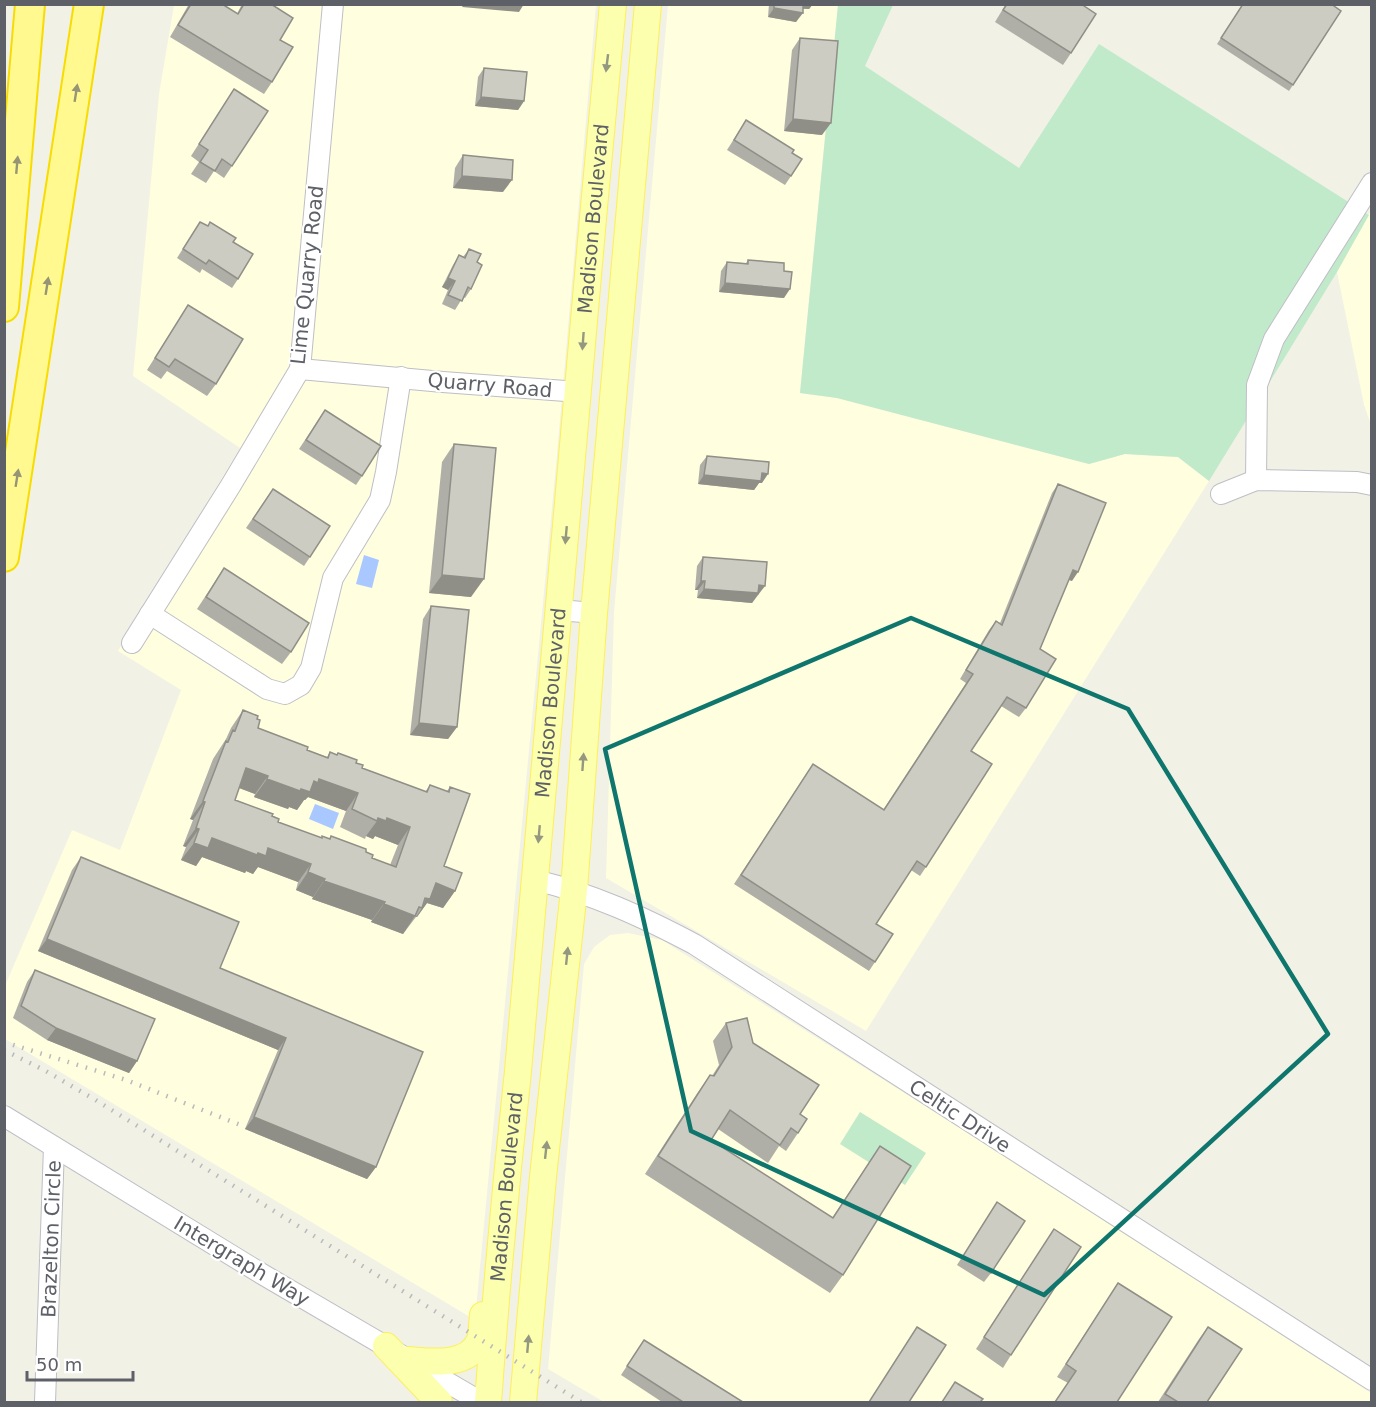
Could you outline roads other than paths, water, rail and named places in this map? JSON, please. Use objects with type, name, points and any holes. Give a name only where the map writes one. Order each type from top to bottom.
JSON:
[{"type":"highway","points":[[4,307],[30,4]]},
{"type":"highway","points":[[4,557],[89,4]]},
{"type":"main road","name":"Madison Boulevard","points":[[488,1402],[592,228],[614,4]]},
{"type":"main road","name":"Madison Boulevard","points":[[523,1402],[543,1177],[574,890],[594,613],[648,4]]},
{"type":"main road","points":[[410,1360],[441,1363],[471,1352],[480,1340],[489,1277],[505,1219]]},
{"type":"main road","points":[[386,1347],[439,1402]]},
{"type":"street","name":"Lime Quarry Road","points":[[132,643],[231,485],[300,369],[333,4]]},
{"type":"street","points":[[1256,480],[1257,385],[1274,339],[1371,183]]},
{"type":"street","name":"Quarry Road","points":[[300,369],[579,392]]},
{"type":"street","name":"Quarry Road","points":[[150,614],[267,689],[285,694],[301,685],[311,668],[333,578],[380,500],[387,472],[401,377]]},
{"type":"street","points":[[1221,494],[1256,480],[1357,482],[1371,485]]},
{"type":"street","points":[[559,610],[594,613]]},
{"type":"street","name":"Celtic Drive","points":[[535,880],[604,900],[694,944],[1371,1380]]},
{"type":"street","name":"Intergraph Way","points":[[4,1116],[481,1402]]},
{"type":"street","name":"Brazelton Circle","points":[[45,1402],[54,1147]]},
{"type":"water","points":[[364,555],[379,560],[372,588],[356,584]]},
{"type":"water","points":[[315,804],[339,813],[333,829],[309,819]]},
{"type":"railway","points":[[4,1042],[126,1080],[243,1126]]},
{"type":"railway","points":[[4,1050],[94,1099],[581,1402]]}]
